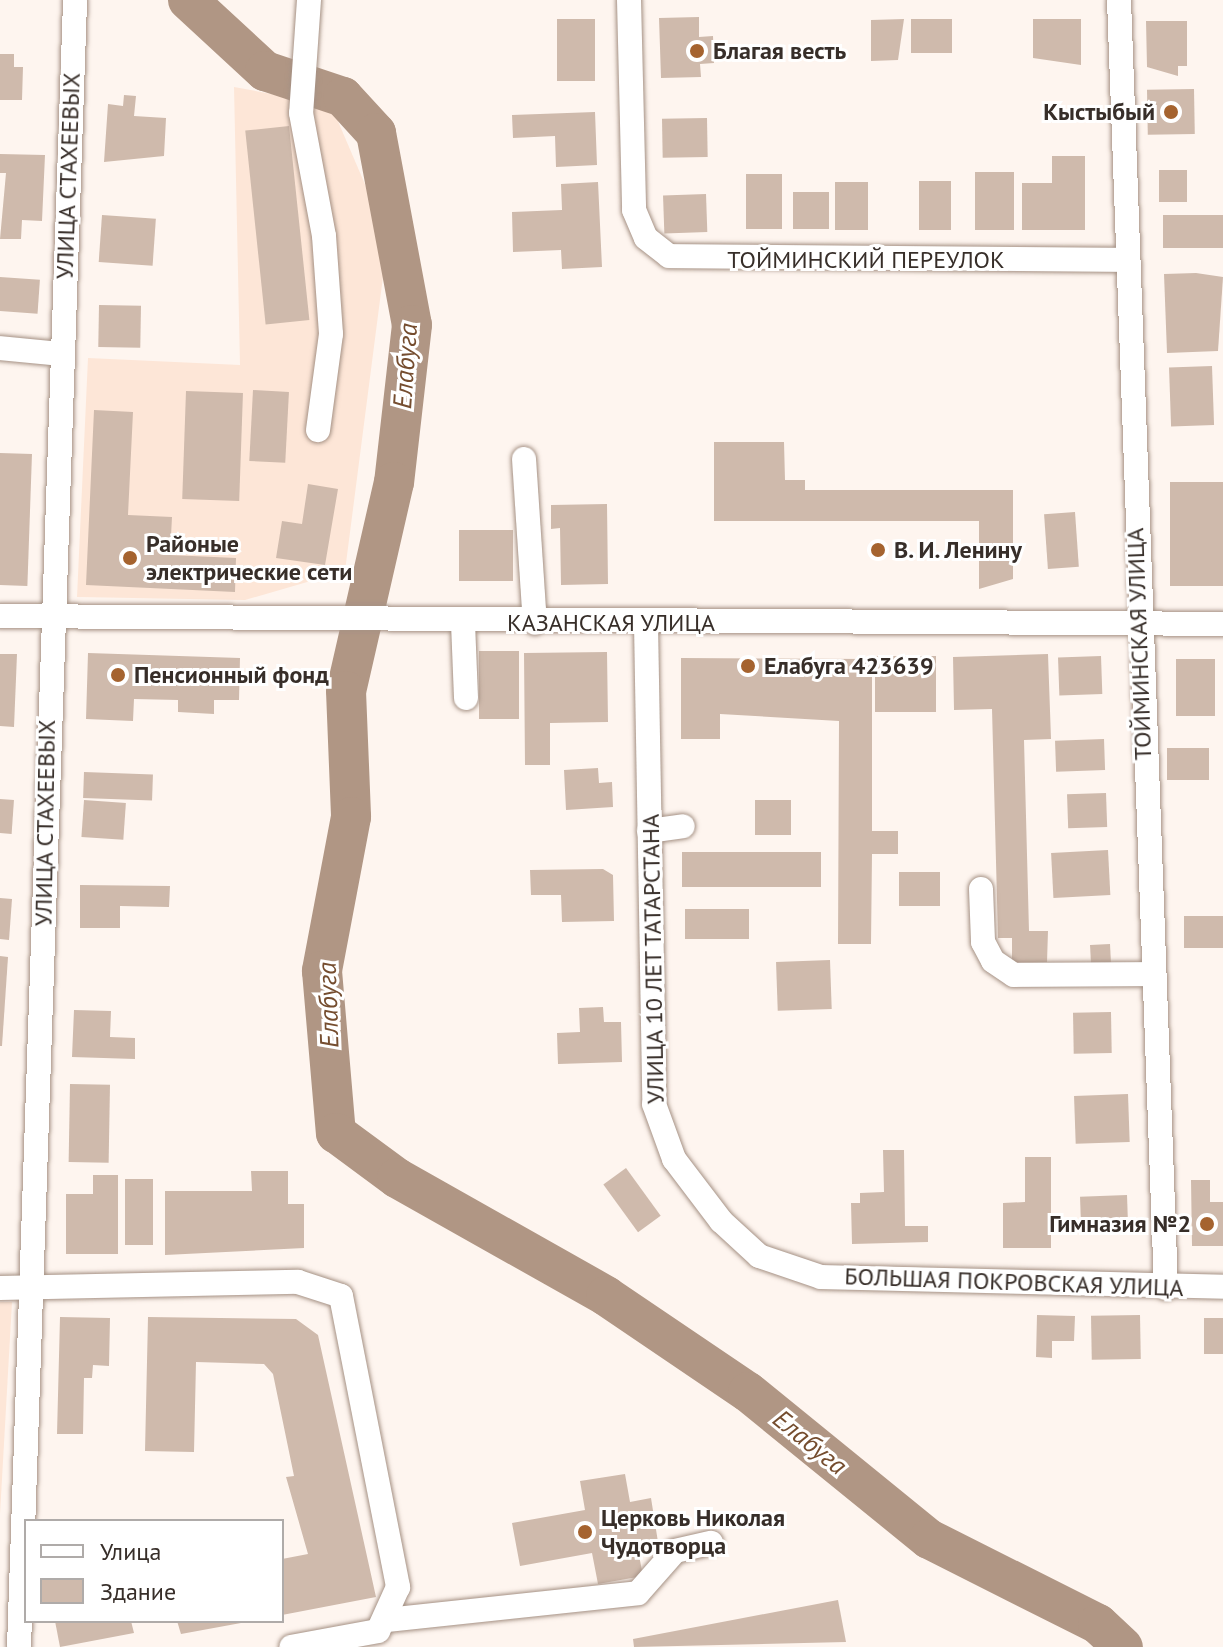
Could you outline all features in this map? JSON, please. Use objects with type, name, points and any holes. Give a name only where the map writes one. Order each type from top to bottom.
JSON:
[{"type":"street","name":"УЛИЦА СТАХЕЕВЫХ","points":[[25,1519],[36,1288],[49,616],[75,0]]},
{"type":"street","points":[[309,0],[301,113],[324,236],[331,334],[318,430]]},
{"type":"street","name":"ТОЙМИНСКИЙ ПЕРЕУЛОК","points":[[629,0],[634,210],[646,238],[684,261],[1125,260]]},
{"type":"street","name":"ТОЙМИНСКАЯ УЛИЦА","points":[[1119,0],[1138,624],[1166,1288]]},
{"type":"street","points":[[0,348],[61,354]]},
{"type":"street","points":[[524,459],[535,623]]},
{"type":"street","name":"КАЗАНСКАЯ УЛИЦА","points":[[0,616],[421,623],[1223,624]]},
{"type":"street","points":[[463,623],[466,698]]},
{"type":"street","name":"УЛИЦА 10 ЛЕТ ТАТАРСТАНА","points":[[646,623],[659,1128],[700,1196],[740,1240],[806,1273]]},
{"type":"street","points":[[649,831],[683,826]]},
{"type":"street","points":[[981,889],[983,942],[993,961],[1014,975],[1152,974]]},
{"type":"street","name":"БОЛЬШАЯ ПОКРОВСКАЯ УЛИЦА","points":[[806,1273],[1166,1288],[1223,1287]]},
{"type":"street","points":[[0,1288],[298,1282],[335,1289],[344,1306],[398,1587],[387,1620],[378,1631],[291,1647]]},
{"type":"street","name":"УЛИЦА СТАХЕЕВЫХ","points":[[19,1647],[24,1541]]},
{"type":"street","points":[[387,1620],[638,1593],[675,1551],[711,1543]]},
{"type":"shaded area","points":[[234,87],[331,105],[388,238],[345,571],[245,600],[77,597],[88,358],[240,365]]},
{"type":"shaded area","points":[[0,1302],[12,1302],[0,1514]]},
{"type":"building","points":[[699,17],[699,37],[713,36],[714,63],[700,64],[701,77],[661,78],[659,18]]},
{"type":"building","points":[[557,19],[595,19],[595,81],[557,81]]},
{"type":"building","points":[[904,19],[898,60],[871,61],[871,20]]},
{"type":"building","points":[[911,19],[952,19],[952,53],[911,53]]},
{"type":"building","points":[[1033,19],[1081,19],[1081,65],[1033,58]]},
{"type":"building","points":[[1146,21],[1187,21],[1187,66],[1178,66],[1178,76],[1147,67]]},
{"type":"building","points":[[0,54],[14,54],[14,67],[23,67],[22,100],[0,100]]},
{"type":"building","name":"Кыстыбый","points":[[1194,89],[1195,134],[1148,135],[1147,90]]},
{"type":"building","points":[[124,95],[136,96],[134,116],[166,118],[164,156],[104,162],[108,104],[123,106]]},
{"type":"building","points":[[595,112],[597,165],[556,167],[555,136],[513,138],[512,115]]},
{"type":"building","points":[[707,118],[708,157],[663,158],[662,119]]},
{"type":"building","points":[[289,126],[309,320],[266,325],[245,131]]},
{"type":"building","points":[[0,154],[45,155],[42,221],[22,220],[21,239],[0,239],[6,173],[0,173]]},
{"type":"building","points":[[1052,156],[1085,156],[1085,230],[1022,230],[1022,183],[1052,183]]},
{"type":"building","points":[[1159,170],[1187,170],[1187,202],[1159,202]]},
{"type":"building","points":[[975,172],[1014,172],[1014,230],[975,230]]},
{"type":"building","points":[[746,174],[782,174],[782,229],[746,229]]},
{"type":"building","points":[[919,181],[951,181],[951,230],[919,230]]},
{"type":"building","points":[[598,182],[602,267],[562,269],[561,250],[513,252],[512,212],[562,210],[561,184]]},
{"type":"building","points":[[835,182],[868,182],[868,230],[835,230]]},
{"type":"building","points":[[793,192],[829,192],[829,229],[793,229]]},
{"type":"building","points":[[706,194],[707,232],[664,233],[663,196]]},
{"type":"building","points":[[102,215],[156,219],[153,266],[99,262]]},
{"type":"building","points":[[1163,215],[1223,215],[1223,248],[1163,248]]},
{"type":"building","points":[[1196,273],[1223,277],[1218,351],[1167,353],[1164,274]]},
{"type":"building","points":[[0,277],[40,280],[38,314],[0,311]]},
{"type":"building","points":[[99,305],[141,306],[140,348],[98,347]]},
{"type":"building","points":[[1212,366],[1214,425],[1171,426],[1169,368]]},
{"type":"building","points":[[253,390],[289,392],[285,463],[249,461]]},
{"type":"building","points":[[186,391],[243,393],[239,501],[182,499]]},
{"type":"building","points":[[94,410],[133,412],[128,515],[172,517],[170,555],[236,558],[235,592],[86,585]]},
{"type":"building","points":[[714,442],[784,442],[785,480],[805,480],[805,490],[1013,490],[1013,579],[979,589],[979,521],[714,521]]},
{"type":"building","points":[[0,453],[32,454],[27,586],[0,585]]},
{"type":"building","points":[[1170,482],[1223,482],[1223,586],[1170,586]]},
{"type":"building","points":[[308,484],[338,489],[325,565],[276,558],[282,521],[302,524]]},
{"type":"building","points":[[607,504],[608,584],[561,585],[560,528],[551,529],[551,505]]},
{"type":"building","points":[[1075,512],[1079,567],[1048,569],[1044,514]]},
{"type":"building","points":[[459,530],[513,530],[513,581],[459,581]]},
{"type":"building","points":[[479,651],[519,651],[519,719],[479,719]]},
{"type":"building","points":[[607,652],[608,722],[550,723],[550,765],[525,765],[524,653]]},
{"type":"building","points":[[88,653],[240,658],[239,700],[214,700],[214,714],[178,712],[178,700],[134,699],[133,721],[86,719]]},
{"type":"building","points":[[0,654],[17,654],[14,727],[0,726]]},
{"type":"building","points":[[1048,654],[1051,739],[1024,740],[1029,931],[1048,931],[1047,962],[1012,962],[1012,938],[998,938],[992,709],[954,710],[953,657]]},
{"type":"building","points":[[875,656],[936,656],[936,712],[875,712]]},
{"type":"building","points":[[1101,656],[1102,694],[1059,695],[1058,658]]},
{"type":"building","points":[[681,658],[872,659],[872,831],[898,831],[898,854],[872,854],[871,944],[838,944],[839,721],[720,714],[720,739],[681,739]]},
{"type":"building","points":[[1176,659],[1215,659],[1215,716],[1176,716]]},
{"type":"building","points":[[1104,739],[1105,770],[1056,772],[1055,741]]},
{"type":"building","points":[[1167,748],[1209,748],[1209,780],[1167,780]]},
{"type":"building","points":[[598,768],[599,783],[612,782],[613,807],[566,810],[564,770]]},
{"type":"building","points":[[84,772],[153,774],[152,800],[83,798]]},
{"type":"building","points":[[1106,793],[1107,827],[1068,828],[1067,794]]},
{"type":"building","points":[[0,799],[14,800],[12,834],[0,833]]},
{"type":"building","points":[[84,800],[126,803],[123,840],[81,837]]},
{"type":"building","points":[[755,800],[791,800],[791,835],[755,835]]},
{"type":"building","points":[[1108,850],[1110,895],[1053,898],[1051,853]]},
{"type":"building","points":[[682,852],[821,852],[821,887],[682,887]]},
{"type":"building","points":[[603,869],[613,875],[614,921],[562,922],[561,895],[531,895],[530,870]]},
{"type":"building","points":[[899,872],[940,872],[940,906],[899,906]]},
{"type":"building","points":[[80,885],[170,886],[169,907],[120,906],[120,928],[80,928]]},
{"type":"building","points":[[0,898],[12,899],[9,940],[0,939]]},
{"type":"building","points":[[685,909],[749,909],[749,939],[685,939]]},
{"type":"building","points":[[1184,916],[1223,916],[1223,948],[1184,948]]},
{"type":"building","points":[[1110,944],[1111,963],[1091,964],[1090,945]]},
{"type":"building","points":[[0,956],[8,957],[2,1046],[0,1046]]},
{"type":"building","points":[[830,960],[832,1009],[778,1011],[776,962]]},
{"type":"building","points":[[603,1007],[604,1022],[621,1022],[622,1062],[558,1064],[557,1033],[580,1032],[579,1008]]},
{"type":"building","points":[[74,1010],[111,1011],[110,1037],[135,1038],[135,1059],[72,1057]]},
{"type":"building","points":[[1111,1012],[1112,1053],[1074,1054],[1073,1013]]},
{"type":"building","points":[[70,1084],[110,1085],[109,1163],[69,1162]]},
{"type":"building","points":[[1128,1094],[1130,1142],[1076,1144],[1074,1096]]},
{"type":"building","points":[[883,1150],[904,1150],[905,1226],[928,1226],[928,1242],[852,1244],[851,1203],[860,1203],[860,1193],[884,1192]]},
{"type":"building","points":[[1025,1157],[1051,1157],[1051,1248],[1003,1248],[1003,1203],[1025,1202]]},
{"type":"building","points":[[626,1168],[661,1216],[638,1232],[603,1184]]},
{"type":"building","points":[[251,1171],[288,1171],[288,1204],[304,1204],[304,1248],[165,1255],[165,1191],[252,1191]]},
{"type":"building","points":[[93,1175],[118,1175],[118,1254],[66,1254],[66,1194],[93,1194]]},
{"type":"building","points":[[125,1179],[153,1179],[153,1245],[125,1245]]},
{"type":"building","name":"Гимназия №2","points":[[1191,1180],[1210,1180],[1210,1202],[1223,1202],[1223,1246],[1192,1246]]},
{"type":"building","points":[[1127,1195],[1128,1233],[1081,1235],[1080,1197]]},
{"type":"building","points":[[1037,1315],[1075,1316],[1074,1341],[1052,1341],[1052,1358],[1036,1357]]},
{"type":"building","points":[[1140,1315],[1141,1359],[1092,1360],[1091,1316]]},
{"type":"building","points":[[60,1317],[110,1318],[109,1366],[93,1365],[92,1378],[84,1378],[83,1434],[57,1434]]},
{"type":"building","points":[[148,1317],[296,1319],[318,1335],[376,1597],[284,1615],[284,1559],[308,1554],[286,1477],[294,1476],[273,1374],[264,1364],[196,1362],[194,1452],[145,1451]]},
{"type":"building","points":[[1204,1318],[1223,1318],[1223,1354],[1204,1354]]},
{"type":"building","name":"Церковь Николая Чудотворца","points":[[625,1474],[630,1502],[651,1498],[658,1542],[637,1545],[643,1576],[598,1584],[592,1553],[520,1566],[512,1523],[585,1510],[580,1481]]},
{"type":"building","points":[[838,1600],[846,1642],[634,1647],[633,1639]]},
{"type":"building","points":[[55,1623],[132,1623],[134,1633],[60,1647]]},
{"type":"building","points":[[178,1623],[241,1623],[181,1634]]},
{"type":"waterway","name":"Елабуга","points":[[188,0],[265,71],[343,97],[376,133],[412,325],[394,482],[346,691],[351,817],[322,971],[336,1133],[397,1178],[606,1296],[748,1392],[929,1539],[1098,1624],[1123,1647]]},
{"type":"place","name":"Благая весть","points":[[697,51]]},
{"type":"place","name":"Кыстыбый","points":[[1171,112]]},
{"type":"place","name":"В. И. Ленину","points":[[878,550]]},
{"type":"place","name":"Районые электрические сети","points":[[130,558]]},
{"type":"place","name":"Елабуга 423639","points":[[748,666]]},
{"type":"place","name":"Пенсионный фонд","points":[[118,675]]},
{"type":"place","name":"Гимназия №2","points":[[1207,1224]]},
{"type":"place","name":"Церковь Николая Чудотворца","points":[[585,1532]]}]
